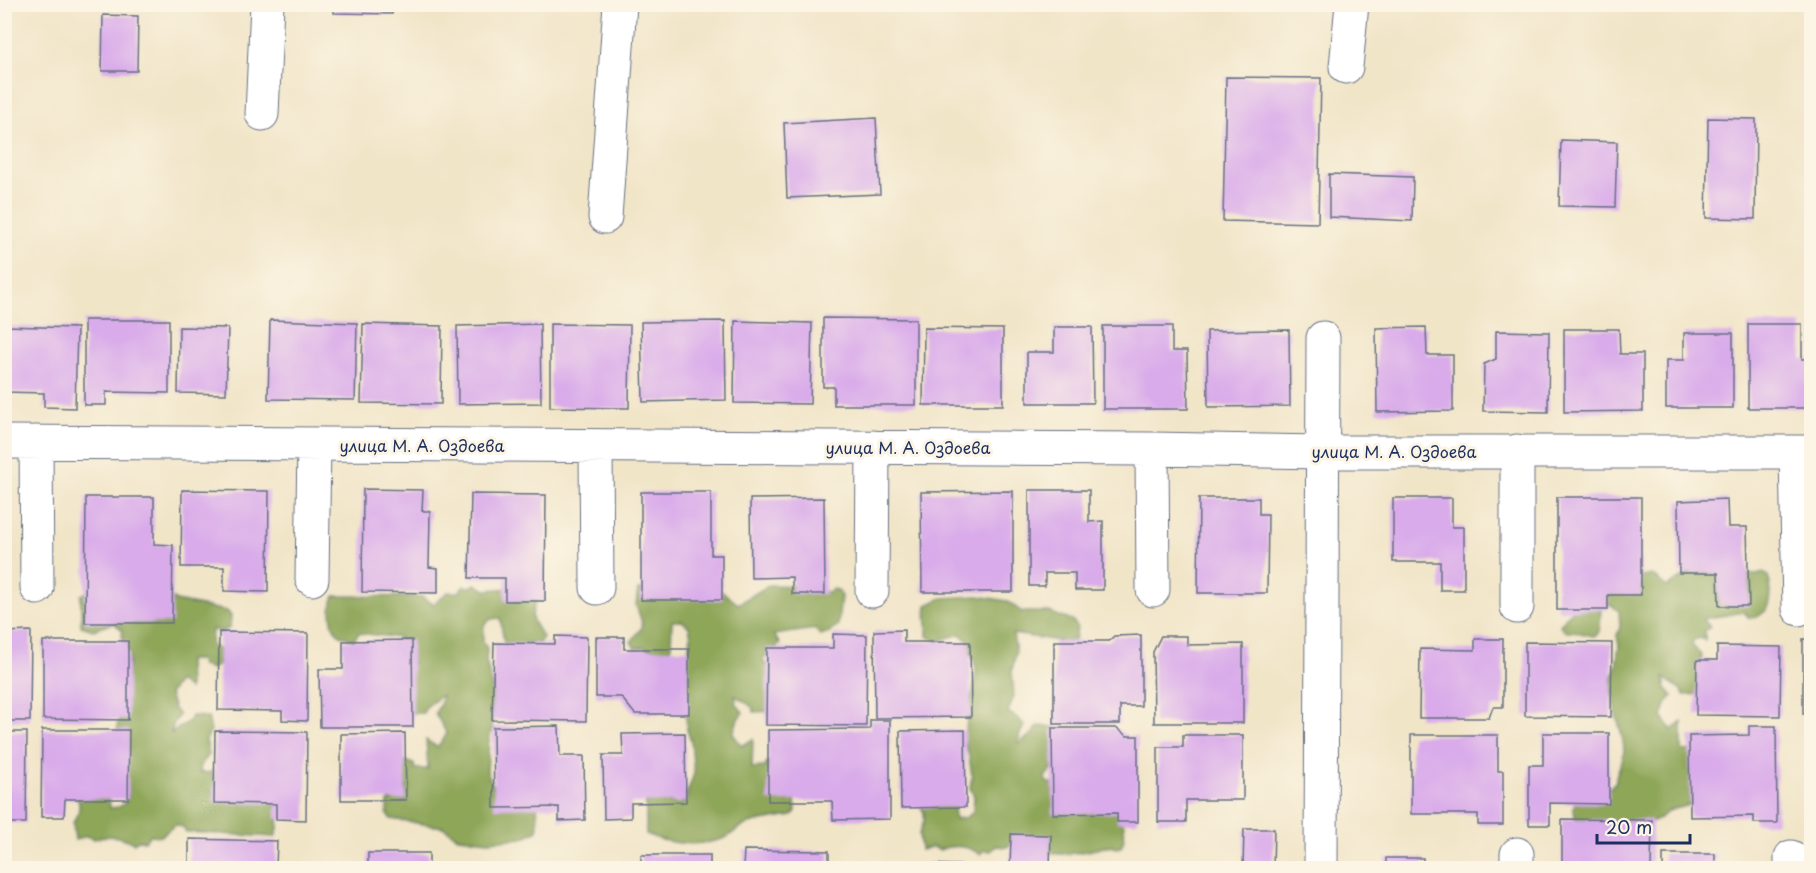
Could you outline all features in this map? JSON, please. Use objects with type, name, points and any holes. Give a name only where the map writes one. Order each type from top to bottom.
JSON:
[{"type":"street","points":[[262,114],[267,4]]},
{"type":"street","points":[[605,217],[620,4]]},
{"type":"street","points":[[1346,67],[1352,4]]},
{"type":"street","points":[[1322,868],[1323,338]]},
{"type":"street","points":[[20,442],[37,588]]},
{"type":"street","name":"улица М. А. Оздоева","points":[[20,442],[1323,452],[1804,452]]},
{"type":"street","points":[[312,579],[314,444]]},
{"type":"street","points":[[596,446],[597,588]]},
{"type":"street","points":[[872,591],[873,447]]},
{"type":"street","points":[[1152,449],[1153,591]]},
{"type":"street","points":[[1517,451],[1517,607]]},
{"type":"street","points":[[1799,609],[1804,452]]},
{"type":"green space","points":[[1698,568],[1767,574],[1771,591],[1767,609],[1756,616],[1749,618],[1744,612],[1703,619],[1710,627],[1705,631],[1705,640],[1700,638],[1693,640],[1692,645],[1702,656],[1699,671],[1702,694],[1684,695],[1681,690],[1664,678],[1666,688],[1673,696],[1667,702],[1662,717],[1672,730],[1682,722],[1682,751],[1694,750],[1698,803],[1671,810],[1655,821],[1626,826],[1590,825],[1575,818],[1576,799],[1609,789],[1616,781],[1624,753],[1610,687],[1619,646],[1617,635],[1620,627],[1619,611],[1611,605],[1601,604],[1600,630],[1596,636],[1565,631],[1560,625],[1571,611],[1570,603],[1636,571],[1642,577],[1652,575],[1667,587]]},
{"type":"green space","points":[[475,584],[486,590],[510,588],[536,601],[533,620],[543,637],[539,643],[532,642],[508,649],[504,643],[500,618],[491,619],[484,625],[483,641],[487,649],[486,661],[496,701],[492,712],[487,772],[495,790],[537,799],[538,830],[523,838],[488,841],[458,837],[443,827],[391,819],[387,814],[388,802],[397,798],[405,801],[406,786],[396,779],[405,761],[414,764],[415,769],[428,769],[426,740],[437,747],[447,734],[435,713],[442,695],[426,707],[423,713],[405,713],[403,675],[413,663],[399,641],[400,638],[359,633],[354,640],[337,633],[332,618],[331,609],[334,596],[423,597],[434,604],[448,592],[459,592],[464,586],[471,587]]},
{"type":"green space","points":[[769,585],[799,586],[829,592],[832,589],[838,590],[841,596],[838,625],[828,633],[820,635],[815,629],[774,635],[780,644],[776,647],[776,657],[771,654],[764,656],[763,661],[772,673],[772,711],[754,712],[752,707],[735,695],[737,705],[743,712],[733,734],[742,746],[753,739],[752,768],[765,767],[767,762],[775,759],[795,799],[796,811],[792,816],[747,825],[727,837],[706,843],[665,841],[646,834],[646,803],[657,799],[679,805],[687,798],[694,774],[691,741],[687,730],[686,715],[681,704],[688,673],[688,651],[691,637],[689,627],[682,621],[672,621],[671,646],[667,653],[643,647],[635,648],[631,642],[642,627],[636,606],[638,590],[723,592],[738,604]]},
{"type":"green space","points":[[96,587],[161,590],[176,601],[227,611],[231,616],[230,628],[220,632],[212,629],[211,644],[220,651],[219,665],[210,669],[202,666],[200,660],[188,660],[189,689],[178,681],[169,694],[174,709],[179,715],[171,733],[189,721],[191,716],[208,717],[211,731],[206,740],[209,755],[200,766],[200,772],[212,771],[213,780],[217,784],[211,792],[275,802],[278,824],[275,837],[186,832],[183,827],[175,825],[161,836],[150,835],[145,841],[138,840],[134,843],[109,836],[94,839],[86,836],[75,840],[73,823],[79,810],[79,802],[68,787],[108,783],[110,808],[119,807],[127,801],[128,792],[117,725],[123,714],[130,654],[122,636],[122,630],[114,623],[93,630],[81,626],[81,595]]},
{"type":"green space","points":[[978,596],[1007,601],[1022,612],[1049,612],[1073,621],[1077,627],[1075,639],[1066,642],[1013,634],[1016,652],[1012,671],[1014,696],[1008,712],[1025,726],[1020,733],[1018,744],[1035,732],[1037,726],[1054,727],[1057,742],[1052,750],[1055,765],[1045,777],[1046,782],[1121,812],[1124,834],[1121,847],[1115,848],[1112,845],[1082,852],[1058,854],[1047,852],[1017,838],[1007,847],[996,846],[991,851],[984,850],[980,854],[960,847],[939,850],[932,847],[921,850],[919,834],[924,821],[924,812],[914,798],[953,793],[955,819],[965,818],[973,812],[974,796],[970,788],[972,776],[963,735],[975,680],[975,664],[968,641],[960,634],[938,641],[927,636],[927,605],[942,598]]},
{"type":"building","points":[[334,4],[393,4],[392,14],[334,13]]},
{"type":"building","points":[[103,15],[138,16],[137,71],[102,71]]},
{"type":"building","points":[[1226,77],[1321,78],[1318,223],[1223,221]]},
{"type":"building","points":[[876,118],[880,194],[787,198],[784,123]]},
{"type":"building","points":[[1708,118],[1756,119],[1755,219],[1706,218]]},
{"type":"building","points":[[1561,140],[1617,142],[1615,207],[1559,206]]},
{"type":"building","points":[[1329,174],[1413,177],[1412,221],[1329,217]]},
{"type":"building","points":[[823,318],[916,319],[916,405],[834,405],[834,387],[823,387]]},
{"type":"building","points":[[84,320],[169,320],[169,393],[106,392],[106,405],[84,405]]},
{"type":"building","points":[[270,320],[357,323],[355,400],[268,399]]},
{"type":"building","points":[[725,321],[726,400],[643,402],[641,322]]},
{"type":"building","points":[[735,321],[812,323],[810,404],[734,403]]},
{"type":"building","points":[[363,324],[442,326],[441,404],[361,403]]},
{"type":"building","points":[[540,324],[541,403],[458,404],[457,326]]},
{"type":"building","points":[[550,324],[630,325],[629,408],[550,407]]},
{"type":"building","points":[[1748,324],[1802,324],[1802,359],[1812,359],[1812,408],[1748,408]]},
{"type":"building","points":[[4,326],[77,328],[75,408],[44,407],[44,393],[4,392]]},
{"type":"building","points":[[1103,326],[1172,326],[1172,351],[1187,351],[1188,409],[1103,409]]},
{"type":"building","points":[[179,327],[228,328],[226,394],[178,393]]},
{"type":"building","points":[[1054,327],[1092,327],[1093,403],[1027,403],[1027,352],[1054,352]]},
{"type":"building","points":[[1426,327],[1427,355],[1453,355],[1453,411],[1377,412],[1376,328]]},
{"type":"building","points":[[924,328],[1003,329],[1003,405],[923,405]]},
{"type":"building","points":[[1564,329],[1619,329],[1620,354],[1643,354],[1643,411],[1564,412]]},
{"type":"building","points":[[1289,330],[1290,406],[1208,407],[1207,331]]},
{"type":"building","points":[[1496,331],[1549,332],[1548,412],[1483,411],[1484,364],[1496,359]]},
{"type":"building","points":[[1684,333],[1733,333],[1733,408],[1666,408],[1666,360],[1684,360]]},
{"type":"building","points":[[363,489],[423,490],[422,511],[430,511],[429,567],[438,568],[438,593],[362,592]]},
{"type":"building","points":[[182,490],[269,491],[268,592],[224,591],[224,567],[181,567]]},
{"type":"building","points":[[1029,490],[1089,490],[1089,522],[1103,521],[1103,590],[1075,590],[1075,573],[1045,573],[1045,586],[1029,586]]},
{"type":"building","points":[[1013,491],[1013,592],[922,592],[921,492]]},
{"type":"building","points":[[641,492],[711,492],[711,555],[722,555],[722,600],[641,600]]},
{"type":"building","points":[[471,494],[546,495],[545,601],[505,601],[505,578],[469,578]]},
{"type":"building","points":[[86,497],[154,497],[154,544],[173,545],[172,623],[85,623]]},
{"type":"building","points":[[1557,497],[1641,497],[1641,595],[1608,595],[1608,610],[1557,610]]},
{"type":"building","points":[[824,498],[825,594],[792,594],[792,577],[751,578],[750,499]]},
{"type":"building","points":[[1199,498],[1259,498],[1259,514],[1268,514],[1267,593],[1198,593]]},
{"type":"building","points":[[1393,498],[1452,498],[1452,527],[1464,527],[1464,590],[1440,590],[1440,562],[1393,562]]},
{"type":"building","points":[[1727,499],[1728,527],[1747,527],[1749,606],[1719,606],[1718,573],[1679,573],[1678,501]]},
{"type":"building","points":[[904,630],[904,642],[970,642],[971,717],[875,718],[874,631]]},
{"type":"building","points":[[31,631],[30,721],[4,721],[4,632]]},
{"type":"building","points":[[219,632],[308,633],[307,721],[282,720],[282,711],[218,710]]},
{"type":"building","points":[[833,634],[867,635],[866,726],[766,725],[767,648],[833,648]]},
{"type":"building","points":[[1141,635],[1141,706],[1120,706],[1120,724],[1054,724],[1054,641],[1109,641],[1114,636]]},
{"type":"building","points":[[555,636],[587,637],[586,721],[492,720],[494,643],[555,644]]},
{"type":"building","points":[[1161,636],[1187,636],[1187,645],[1243,644],[1243,723],[1154,723],[1153,652]]},
{"type":"building","points":[[596,637],[624,637],[624,649],[689,649],[689,714],[635,714],[621,697],[596,697]]},
{"type":"building","points":[[1475,639],[1503,639],[1503,707],[1493,707],[1489,718],[1419,718],[1420,649],[1475,650]]},
{"type":"building","points":[[1803,639],[1812,639],[1812,714],[1803,714]]},
{"type":"building","points":[[412,640],[413,727],[320,727],[319,669],[343,669],[343,641]]},
{"type":"building","points":[[43,641],[128,641],[128,720],[43,719]]},
{"type":"building","points":[[1525,642],[1612,643],[1611,717],[1525,716]]},
{"type":"building","points":[[1717,646],[1781,647],[1780,716],[1696,715],[1697,660],[1717,660]]},
{"type":"building","points":[[870,720],[890,720],[890,819],[833,820],[832,801],[768,801],[768,730],[870,729]]},
{"type":"building","points":[[559,726],[560,756],[584,756],[585,820],[559,821],[559,807],[494,808],[493,727]]},
{"type":"building","points":[[1749,726],[1776,726],[1777,823],[1754,823],[1754,816],[1690,817],[1689,736],[1749,735]]},
{"type":"building","points":[[1052,728],[1116,728],[1127,736],[1138,736],[1138,822],[1117,822],[1117,813],[1053,814]]},
{"type":"building","points":[[42,730],[129,730],[128,799],[65,799],[64,817],[41,817]]},
{"type":"building","points":[[965,730],[966,807],[901,808],[900,731]]},
{"type":"building","points":[[215,731],[307,732],[306,820],[276,819],[276,804],[214,803]]},
{"type":"building","points":[[4,732],[27,732],[26,823],[4,823]]},
{"type":"building","points":[[405,733],[406,800],[341,800],[341,734]]},
{"type":"building","points":[[685,733],[686,802],[631,803],[631,818],[604,819],[603,755],[623,755],[622,734]]},
{"type":"building","points":[[1543,733],[1609,733],[1609,804],[1550,803],[1550,825],[1529,825],[1529,765],[1543,765]]},
{"type":"building","points":[[1183,735],[1243,735],[1243,800],[1186,800],[1186,822],[1158,822],[1158,747],[1183,747]]},
{"type":"building","points":[[1411,735],[1498,735],[1498,771],[1503,771],[1503,825],[1478,825],[1478,814],[1411,814]]},
{"type":"building","points":[[1809,763],[1812,763],[1812,821],[1808,821]]},
{"type":"building","points":[[1562,819],[1652,820],[1651,868],[1562,868]]},
{"type":"building","points":[[1244,829],[1274,829],[1273,868],[1243,868]]},
{"type":"building","points":[[1011,834],[1051,835],[1050,866],[1072,868],[1010,868]]},
{"type":"building","points":[[189,839],[277,841],[276,868],[189,868]]},
{"type":"building","points":[[744,850],[829,851],[829,868],[743,868]]},
{"type":"building","points":[[368,853],[429,853],[429,868],[368,868]]},
{"type":"building","points":[[1663,854],[1715,854],[1715,868],[1663,868]]},
{"type":"building","points":[[641,855],[710,855],[710,868],[641,868]]},
{"type":"building","points":[[1386,858],[1423,858],[1423,868],[1386,868]]},
{"type":"building","points":[[921,864],[998,866],[998,868],[921,868]]}]
